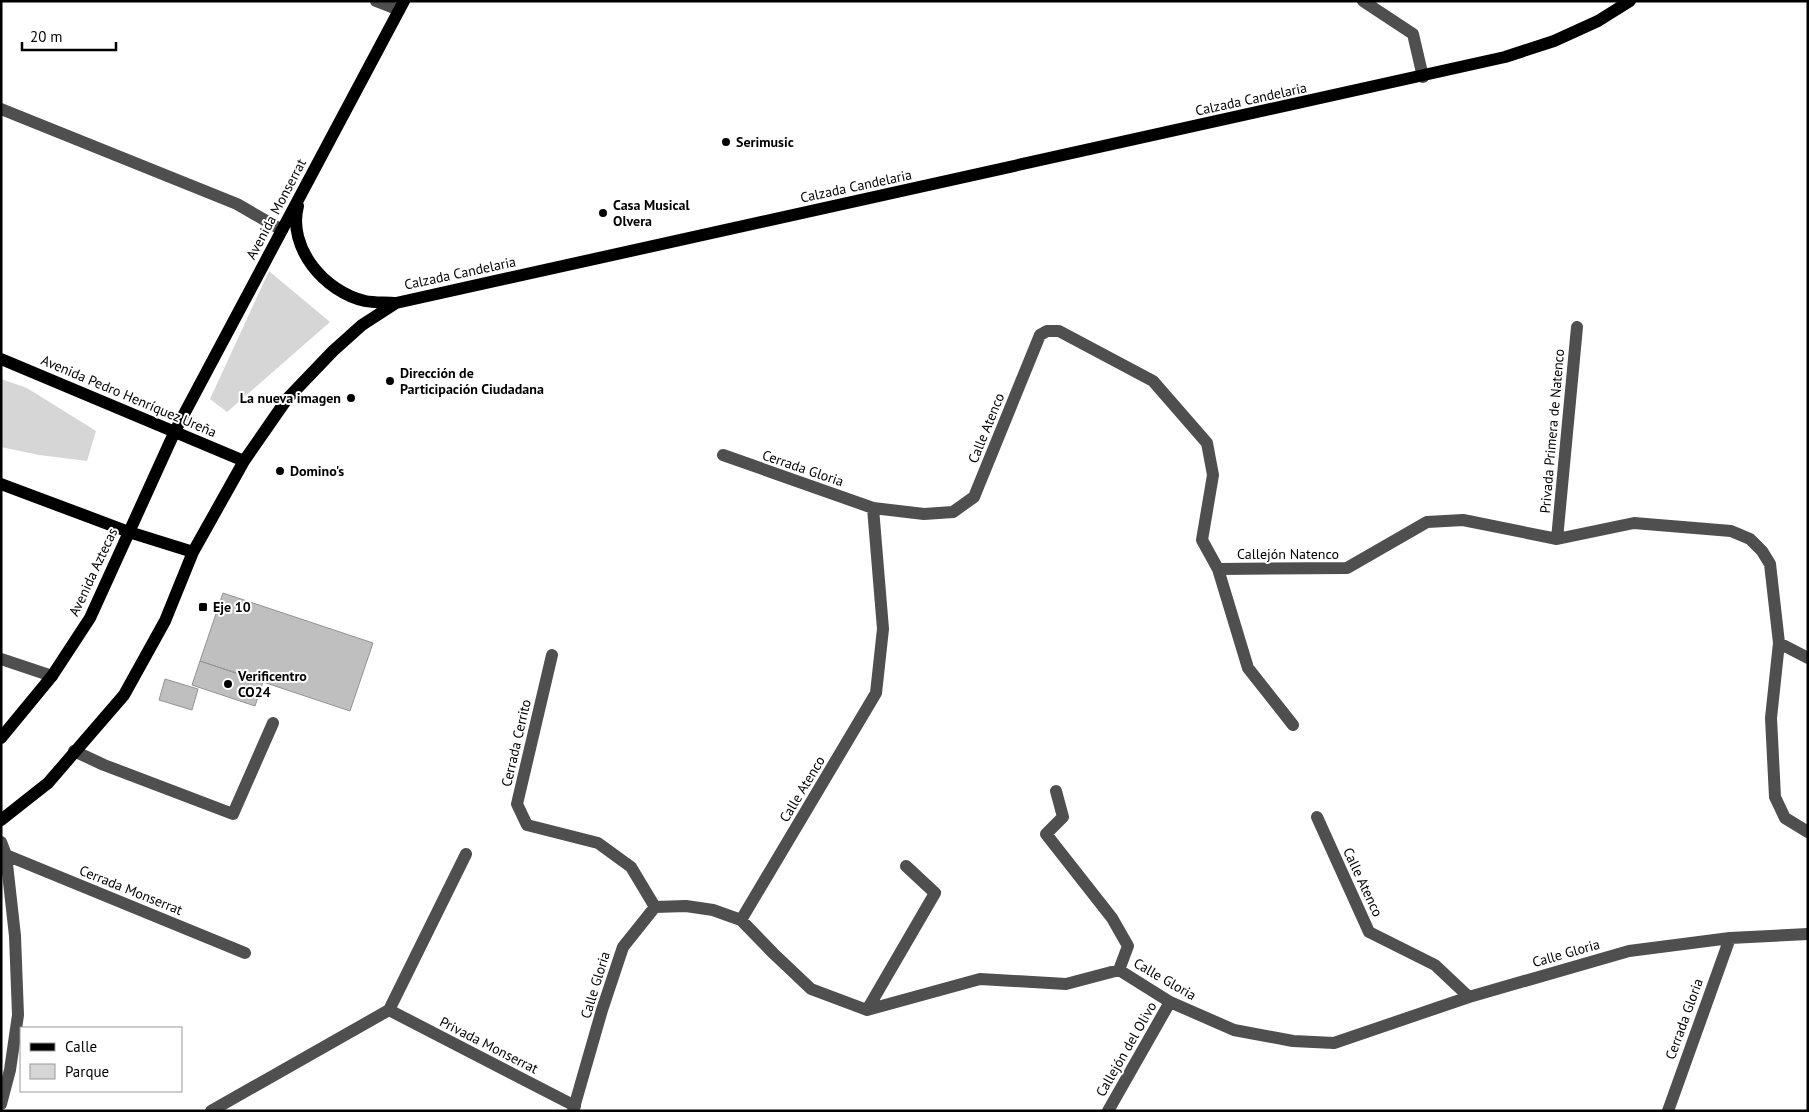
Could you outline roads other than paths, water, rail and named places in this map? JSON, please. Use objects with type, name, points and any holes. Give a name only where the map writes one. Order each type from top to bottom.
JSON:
[{"type":"main road","name":"Calzada Candelaria","points":[[193,552],[244,460],[287,399],[362,324],[396,303],[1505,58],[1554,41],[1598,21],[1630,1]]},
{"type":"main road","name":"Avenida Monserrat","points":[[175,431],[401,6]]},
{"type":"main road","points":[[301,194],[296,213],[298,230],[302,246],[320,275],[333,287],[349,296],[366,302],[396,303]]},
{"type":"main road","name":"Avenida Pedro Henríquez Ureña","points":[[1,359],[244,460]]},
{"type":"main road","name":"Avenida Aztecas","points":[[1,738],[52,676],[90,618],[175,431]]},
{"type":"main road","points":[[1,484],[129,532],[193,552],[165,621],[124,695],[48,783],[1,820]]},
{"type":"street","points":[[376,1],[401,6]]},
{"type":"street","points":[[1363,1],[1413,34],[1422,77]]},
{"type":"street","points":[[1,109],[237,204],[282,230]]},
{"type":"street","name":"Privada Primera de Natenco","points":[[1557,539],[1577,326]]},
{"type":"street","name":"Calle Atenco","points":[[741,920],[876,693],[883,629],[873,508],[924,514],[953,512],[974,497],[1040,336],[1047,330],[1059,331],[1153,381],[1207,443],[1213,475],[1202,540],[1218,569],[1248,668],[1293,725]]},
{"type":"street","name":"Cerrada Gloria","points":[[723,455],[873,508]]},
{"type":"street","name":"Callejón Natenco","points":[[1218,569],[1347,568],[1427,522],[1463,520],[1557,539],[1634,522],[1732,531],[1750,539],[1762,550],[1770,564],[1779,643]]},
{"type":"street","points":[[1808,658],[1779,643],[1771,718],[1775,797],[1785,818],[1808,832]]},
{"type":"street","name":"Cerrada Cerrito","points":[[552,655],[518,804],[527,825],[598,843],[631,866],[655,907]]},
{"type":"street","points":[[1,659],[52,676]]},
{"type":"street","points":[[74,751],[104,765],[233,814],[273,723]]},
{"type":"street","points":[[1056,791],[1063,817],[1046,834],[1112,918],[1128,946],[1119,970]]},
{"type":"street","name":"Calle Atenco","points":[[1317,817],[1369,932],[1435,965],[1469,997]]},
{"type":"street","points":[[1,842],[6,855],[15,936],[18,1015],[10,1070],[1,1104]]},
{"type":"street","points":[[211,1111],[389,1010],[466,854]]},
{"type":"street","name":"Cerrada Monserrat","points":[[6,855],[245,953]]},
{"type":"street","points":[[655,907],[686,906],[713,910],[741,920],[811,989],[867,1010],[935,893],[906,866]]},
{"type":"street","name":"Calle Gloria","points":[[574,1108],[602,1010],[623,947],[655,907]]},
{"type":"street","name":"Calle Gloria","points":[[867,1010],[980,979],[1066,984],[1119,970],[1170,1002],[1234,1030],[1293,1042],[1334,1043],[1469,997],[1629,951],[1730,938],[1808,934]]},
{"type":"street","name":"Cerrada Gloria","points":[[1668,1111],[1730,938]]},
{"type":"street","name":"Callejón del Olivo","points":[[1114,1109],[1170,1002]]},
{"type":"street","name":"Privada Monserrat","points":[[389,1010],[574,1108]]},
{"type":"place","name":"Serimusic","points":[[726,142]]},
{"type":"place","name":"Casa Musical Olvera","points":[[603,213]]},
{"type":"place","name":"Dirección de Participación Ciudadana","points":[[390,381]]},
{"type":"place","name":"La nueva imagen","points":[[351,398]]},
{"type":"place","name":"Domino's","points":[[280,471]]},
{"type":"place","name":"Eje 10","points":[[203,607]]},
{"type":"place","name":"Verificentro CO24","points":[[228,684]]}]
